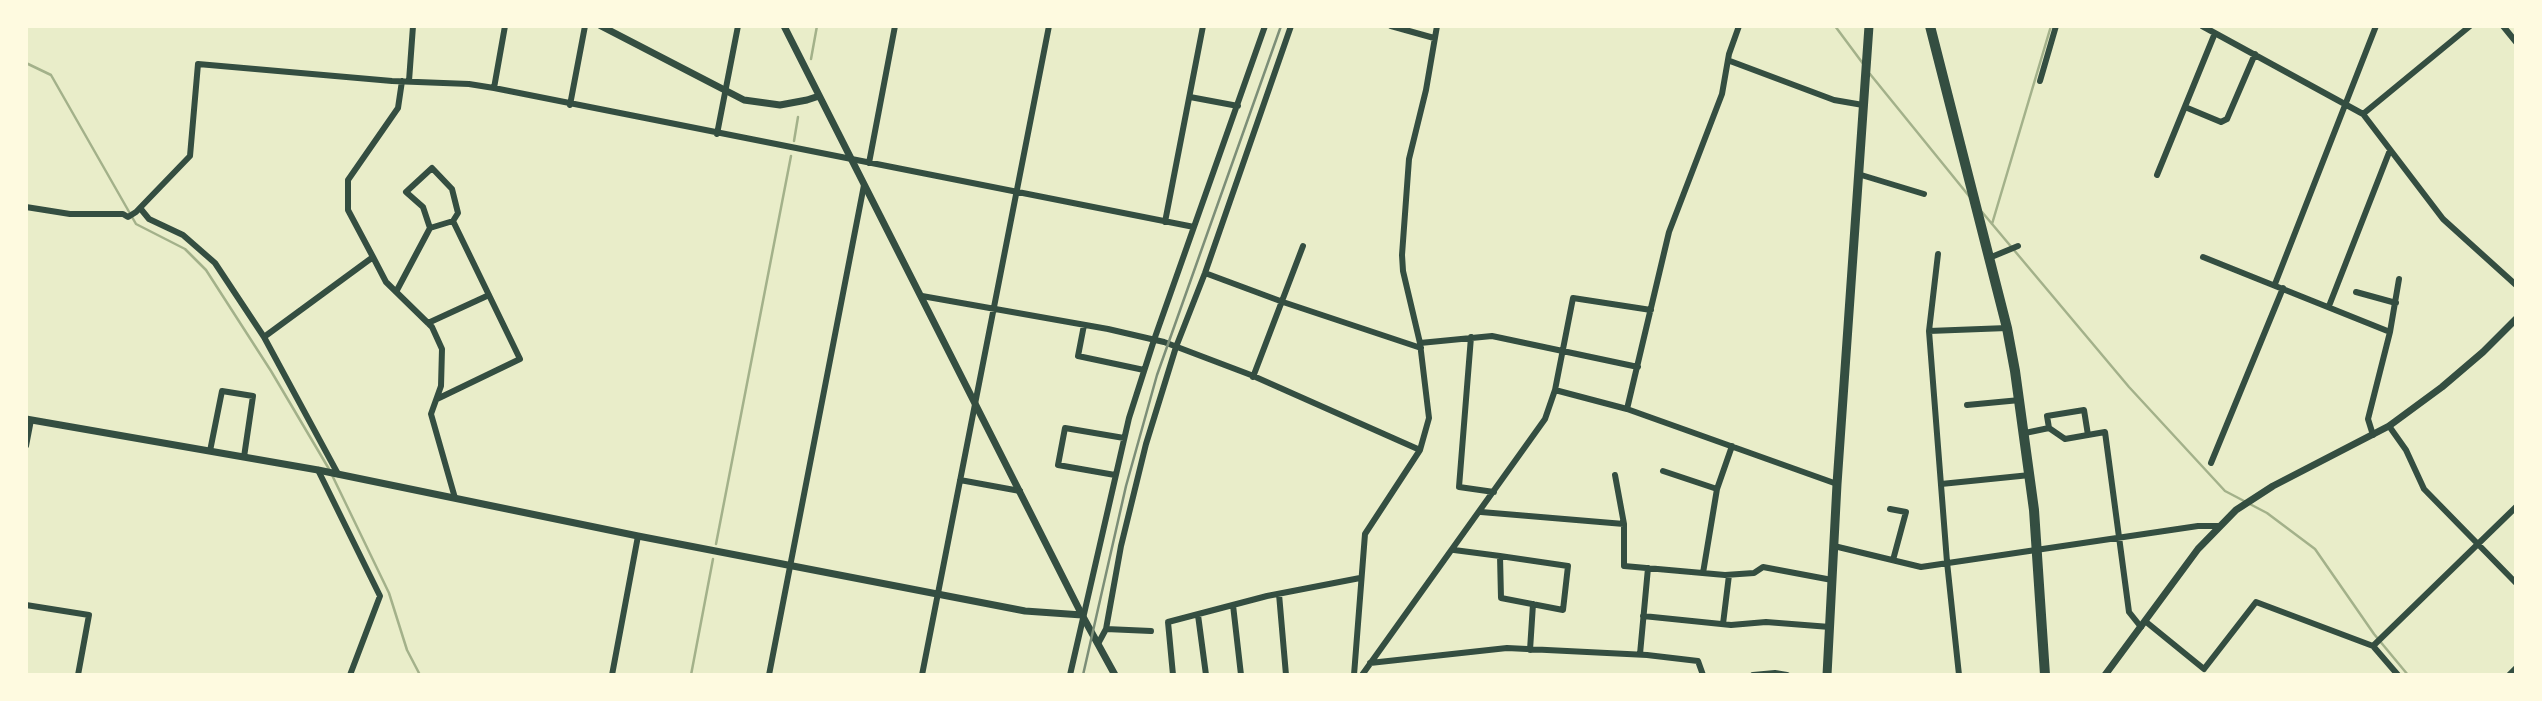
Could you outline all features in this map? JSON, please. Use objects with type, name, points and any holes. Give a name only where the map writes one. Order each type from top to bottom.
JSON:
[{"type":"highway","points":[[1930,26],[2007,328],[2020,400],[2031,475],[2045,675]]},
{"type":"main road","points":[[1827,675],[1837,484],[1869,26]]},
{"type":"street","points":[[413,26],[398,108],[348,180],[348,210],[386,282],[432,327],[442,349],[441,386],[431,414],[455,498]]},
{"type":"street","points":[[494,88],[505,26]]},
{"type":"street","points":[[570,105],[585,26]]},
{"type":"street","points":[[601,26],[726,92],[756,103],[791,104],[819,96]]},
{"type":"street","points":[[717,134],[738,26]]},
{"type":"street","points":[[784,26],[1115,675]]},
{"type":"street","points":[[869,163],[895,26]]},
{"type":"street","points":[[922,675],[1049,26]]},
{"type":"street","points":[[1165,222],[1203,26]]},
{"type":"street","points":[[1070,675],[1115,475],[1144,370],[1265,26]]},
{"type":"street","points":[[1099,642],[1106,629],[1121,546],[1146,444],[1176,347],[1205,273],[1291,26]]},
{"type":"street","points":[[1391,26],[1434,38]]},
{"type":"street","points":[[1354,675],[1364,534],[1420,450],[1429,418],[1420,345],[1403,271],[1402,255],[1409,159],[1426,90],[1437,26]]},
{"type":"street","points":[[1627,409],[1668,232],[1722,94],[1739,26]]},
{"type":"street","points":[[2040,81],[2056,26]]},
{"type":"street","points":[[2202,26],[2363,114],[2444,219],[2516,285]]},
{"type":"street","points":[[2275,284],[2348,104],[2376,26]]},
{"type":"street","points":[[2363,114],[2470,26]]},
{"type":"street","points":[[2503,26],[2516,42]]},
{"type":"street","points":[[2157,175],[2215,33]]},
{"type":"street","points":[[2185,107],[2221,122],[2227,119],[2255,54]]},
{"type":"street","points":[[1730,61],[1834,100],[1863,105]]},
{"type":"street","points":[[26,207],[70,214],[128,217],[138,210],[190,156],[198,64],[494,88],[1194,227]]},
{"type":"street","points":[[1190,97],[1238,106]]},
{"type":"street","points":[[2329,306],[2390,150]]},
{"type":"street","points":[[396,292],[430,228],[453,221],[458,214],[452,189],[432,168],[406,192],[423,207],[430,228]]},
{"type":"street","points":[[1858,174],[1924,194]]},
{"type":"street","points":[[769,675],[864,183]]},
{"type":"street","points":[[138,210],[149,219],[183,235],[215,263],[264,337],[338,474]]},
{"type":"street","points":[[437,399],[520,359],[453,221]]},
{"type":"street","points":[[1253,377],[1303,246]]},
{"type":"street","points":[[1989,258],[2018,246]]},
{"type":"street","points":[[1938,254],[1929,331],[1947,562],[1959,675]]},
{"type":"street","points":[[264,337],[373,257]]},
{"type":"street","points":[[2203,257],[2390,332]]},
{"type":"street","points":[[1205,273],[1283,302],[1420,345],[1492,336],[1638,367]]},
{"type":"street","points":[[2373,435],[2368,419],[2390,332],[2399,279]]},
{"type":"street","points":[[2211,463],[2283,288]]},
{"type":"street","points":[[2356,292],[2396,303]]},
{"type":"street","points":[[428,323],[489,295]]},
{"type":"street","points":[[922,296],[1154,340],[1253,377],[1420,450]]},
{"type":"street","points":[[1362,675],[1454,550],[1545,419],[1555,390],[1573,298],[1651,310]]},
{"type":"street","points":[[2105,675],[2198,549],[2236,510],[2255,497],[2389,426],[2442,387],[2516,319]]},
{"type":"street","points":[[1084,325],[1078,356],[1144,370]]},
{"type":"street","points":[[1929,331],[2007,328]]},
{"type":"street","points":[[1471,337],[1459,487],[1494,492]]},
{"type":"street","points":[[1555,390],[1627,409],[1837,484]]},
{"type":"street","points":[[210,451],[222,391],[253,396],[244,457]]},
{"type":"street","points":[[1967,405],[2020,400]]},
{"type":"street","points":[[2088,435],[2084,410],[2047,416],[2049,428],[2065,439],[2088,435],[2105,432],[2129,612],[2203,672],[2256,602],[2372,646],[2398,675]]},
{"type":"street","points":[[26,446],[28,420],[338,474],[638,536],[1025,611],[1083,615]]},
{"type":"street","points":[[2389,426],[2406,450],[2424,489],[2516,583]]},
{"type":"street","points":[[1115,475],[1058,466],[1065,428],[1124,438]]},
{"type":"street","points":[[2025,433],[2049,428]]},
{"type":"street","points":[[1703,573],[1717,489],[1732,446]]},
{"type":"street","points":[[321,471],[380,596],[350,675]]},
{"type":"street","points":[[1663,471],[1717,489]]},
{"type":"street","points":[[1615,474],[1624,524],[1624,566],[1729,575],[1754,573],[1763,567],[1832,580]]},
{"type":"street","points":[[1941,484],[2031,475]]},
{"type":"street","points":[[960,480],[1020,491]]},
{"type":"street","points":[[2372,646],[2516,507]]},
{"type":"street","points":[[1890,509],[1906,512],[1893,560]]},
{"type":"street","points":[[1480,512],[1624,524]]},
{"type":"street","points":[[1834,546],[1921,567],[2037,548],[2198,526],[2219,526]]},
{"type":"street","points":[[612,675],[638,536]]},
{"type":"street","points":[[1454,550],[1500,556],[1568,566],[1563,610],[1501,598],[1500,556]]},
{"type":"street","points":[[1640,654],[1648,568]]},
{"type":"street","points":[[1723,624],[1729,575]]},
{"type":"street","points":[[1173,675],[1168,622],[1279,593],[1360,578]]},
{"type":"street","points":[[1279,593],[1286,675]]},
{"type":"street","points":[[1530,650],[1533,604]]},
{"type":"street","points":[[26,605],[89,615],[78,675]]},
{"type":"street","points":[[1233,605],[1241,675]]},
{"type":"street","points":[[1199,615],[1206,675]]},
{"type":"street","points":[[1643,616],[1723,624],[1766,622],[1830,627]]},
{"type":"street","points":[[1106,629],[1151,631]]},
{"type":"street","points":[[1370,663],[1507,649],[1640,654],[1699,661],[1703,675]]},
{"type":"street","points":[[2509,675],[2516,668]]},
{"type":"street","points":[[1753,675],[1787,675]]},
{"type":"waterway","points":[[811,59],[817,26]]},
{"type":"waterway","points":[[1835,26],[1864,65]]},
{"type":"waterway","points":[[1992,224],[2051,26]]},
{"type":"waterway","points":[[26,63],[51,75],[136,224],[185,249],[206,270],[271,371],[329,469]]},
{"type":"waterway","points":[[1870,74],[1969,196]]},
{"type":"waterway","points":[[794,141],[798,117]]},
{"type":"waterway","points":[[716,544],[791,156]]},
{"type":"waterway","points":[[1982,212],[2129,387],[2225,491],[2267,513],[2315,549],[2374,634],[2408,675]]},
{"type":"waterway","points":[[332,475],[389,593],[407,650],[420,675]]},
{"type":"waterway","points":[[691,675],[713,559]]},
{"type":"railway","points":[[1083,675],[1126,486],[1157,375],[1281,26]]}]
